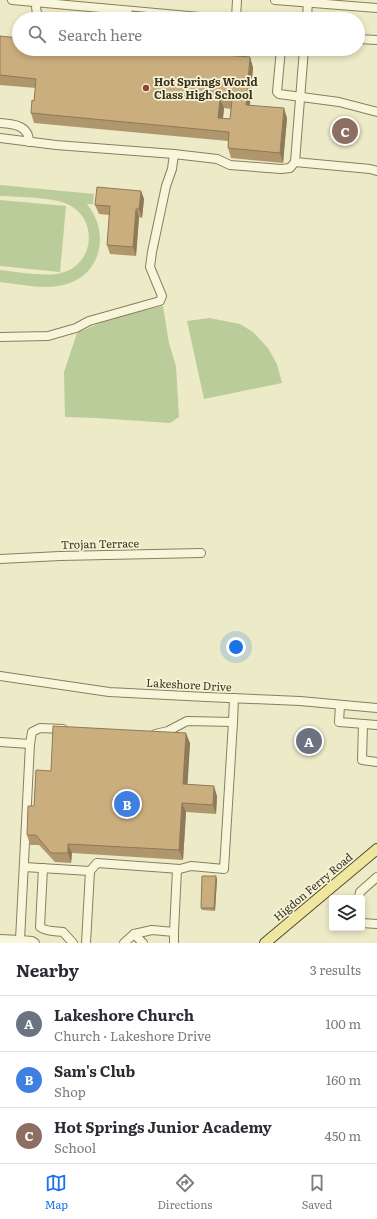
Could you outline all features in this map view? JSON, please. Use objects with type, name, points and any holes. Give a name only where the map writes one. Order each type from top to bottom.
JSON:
[{"type":"main road","name":"Higdon Ferry Road","points":[[265,943],[377,849]]},
{"type":"street","points":[[12,0],[139,12]]},
{"type":"street","points":[[236,12],[237,0]]},
{"type":"street","points":[[275,0],[308,1],[377,8]]},
{"type":"street","points":[[307,12],[308,1]]},
{"type":"street","points":[[36,3],[37,12]]},
{"type":"street","points":[[365,39],[377,40]]},
{"type":"street","points":[[281,56],[278,92],[282,96],[339,102],[377,112]]},
{"type":"street","points":[[0,138],[29,142],[217,158],[230,164],[281,169],[290,168],[296,162],[303,56]]},
{"type":"street","points":[[0,123],[15,125],[23,128],[28,133],[29,142]]},
{"type":"street","points":[[0,337],[48,336],[76,328],[89,321],[160,301],[162,296],[150,267],[174,154]]},
{"type":"street","points":[[296,162],[370,169],[377,171]]},
{"type":"street","name":"Trojan Terrace","points":[[0,559],[60,556],[202,553]]},
{"type":"street","name":"Lakeshore Drive","points":[[0,676],[109,692],[206,698],[300,700],[377,708]]},
{"type":"street","points":[[86,943],[90,871],[97,863],[177,869],[191,866],[224,869],[234,698]]},
{"type":"street","points":[[340,705],[339,722],[377,725]]},
{"type":"street","points":[[143,733],[158,734],[187,721],[233,722]]},
{"type":"street","points":[[363,724],[362,760],[377,762]]},
{"type":"street","points":[[20,942],[30,744],[32,732],[40,728],[74,730]]},
{"type":"street","points":[[0,742],[30,744]]},
{"type":"street","points":[[24,867],[90,871]]},
{"type":"street","points":[[43,868],[40,927],[48,931],[63,932],[73,943]]},
{"type":"street","points":[[174,943],[177,869]]},
{"type":"street","points":[[360,895],[360,892],[377,877]]},
{"type":"street","points":[[365,923],[377,924]]},
{"type":"street","points":[[124,943],[134,934],[152,930],[174,932]]},
{"type":"street","points":[[134,934],[143,943]]},
{"type":"street","points":[[0,939],[20,942],[32,941],[35,943]]},
{"type":"green space","points":[[0,185],[94,194],[93,204],[87,204],[95,216],[99,229],[100,242],[98,254],[92,266],[84,275],[72,282],[51,287],[37,287],[0,282],[0,270],[31,274],[55,274],[72,268],[81,261],[89,241],[88,230],[84,220],[77,211],[67,204],[53,200],[0,196]]},
{"type":"green space","points":[[0,200],[66,206],[60,272],[0,266]]},
{"type":"green space","points":[[163,306],[169,343],[176,366],[179,417],[170,423],[65,417],[64,372],[77,333],[111,318]]},
{"type":"green space","points":[[209,318],[240,324],[253,332],[268,348],[277,364],[282,383],[204,399],[187,321]]},
{"type":"building","name":"Hot Springs World Class High School","points":[[0,36],[12,37],[12,56],[250,57],[246,105],[284,108],[280,153],[228,148],[229,132],[31,113],[32,100],[34,101],[36,79],[0,75]],"holes":[[[220,99],[232,100],[230,119],[218,118]]]},
{"type":"building","points":[[97,187],[141,191],[139,209],[136,209],[133,247],[107,245],[110,206],[95,205]]},
{"type":"building","points":[[53,726],[186,733],[183,784],[214,786],[213,805],[182,803],[179,850],[68,844],[68,853],[51,853],[36,835],[27,835],[28,806],[34,806],[36,770],[51,771]]},
{"type":"building","points":[[202,876],[216,876],[214,908],[201,908]]},
{"type":"place","name":"Hot Springs World Class High School","points":[[146,88]]},
{"type":"place","name":"Hot Springs Junior Academy","points":[[345,131]]},
{"type":"place","name":"Lakeshore Church","points":[[309,741]]},
{"type":"place","name":"Sam's Club","points":[[127,804]]}]
